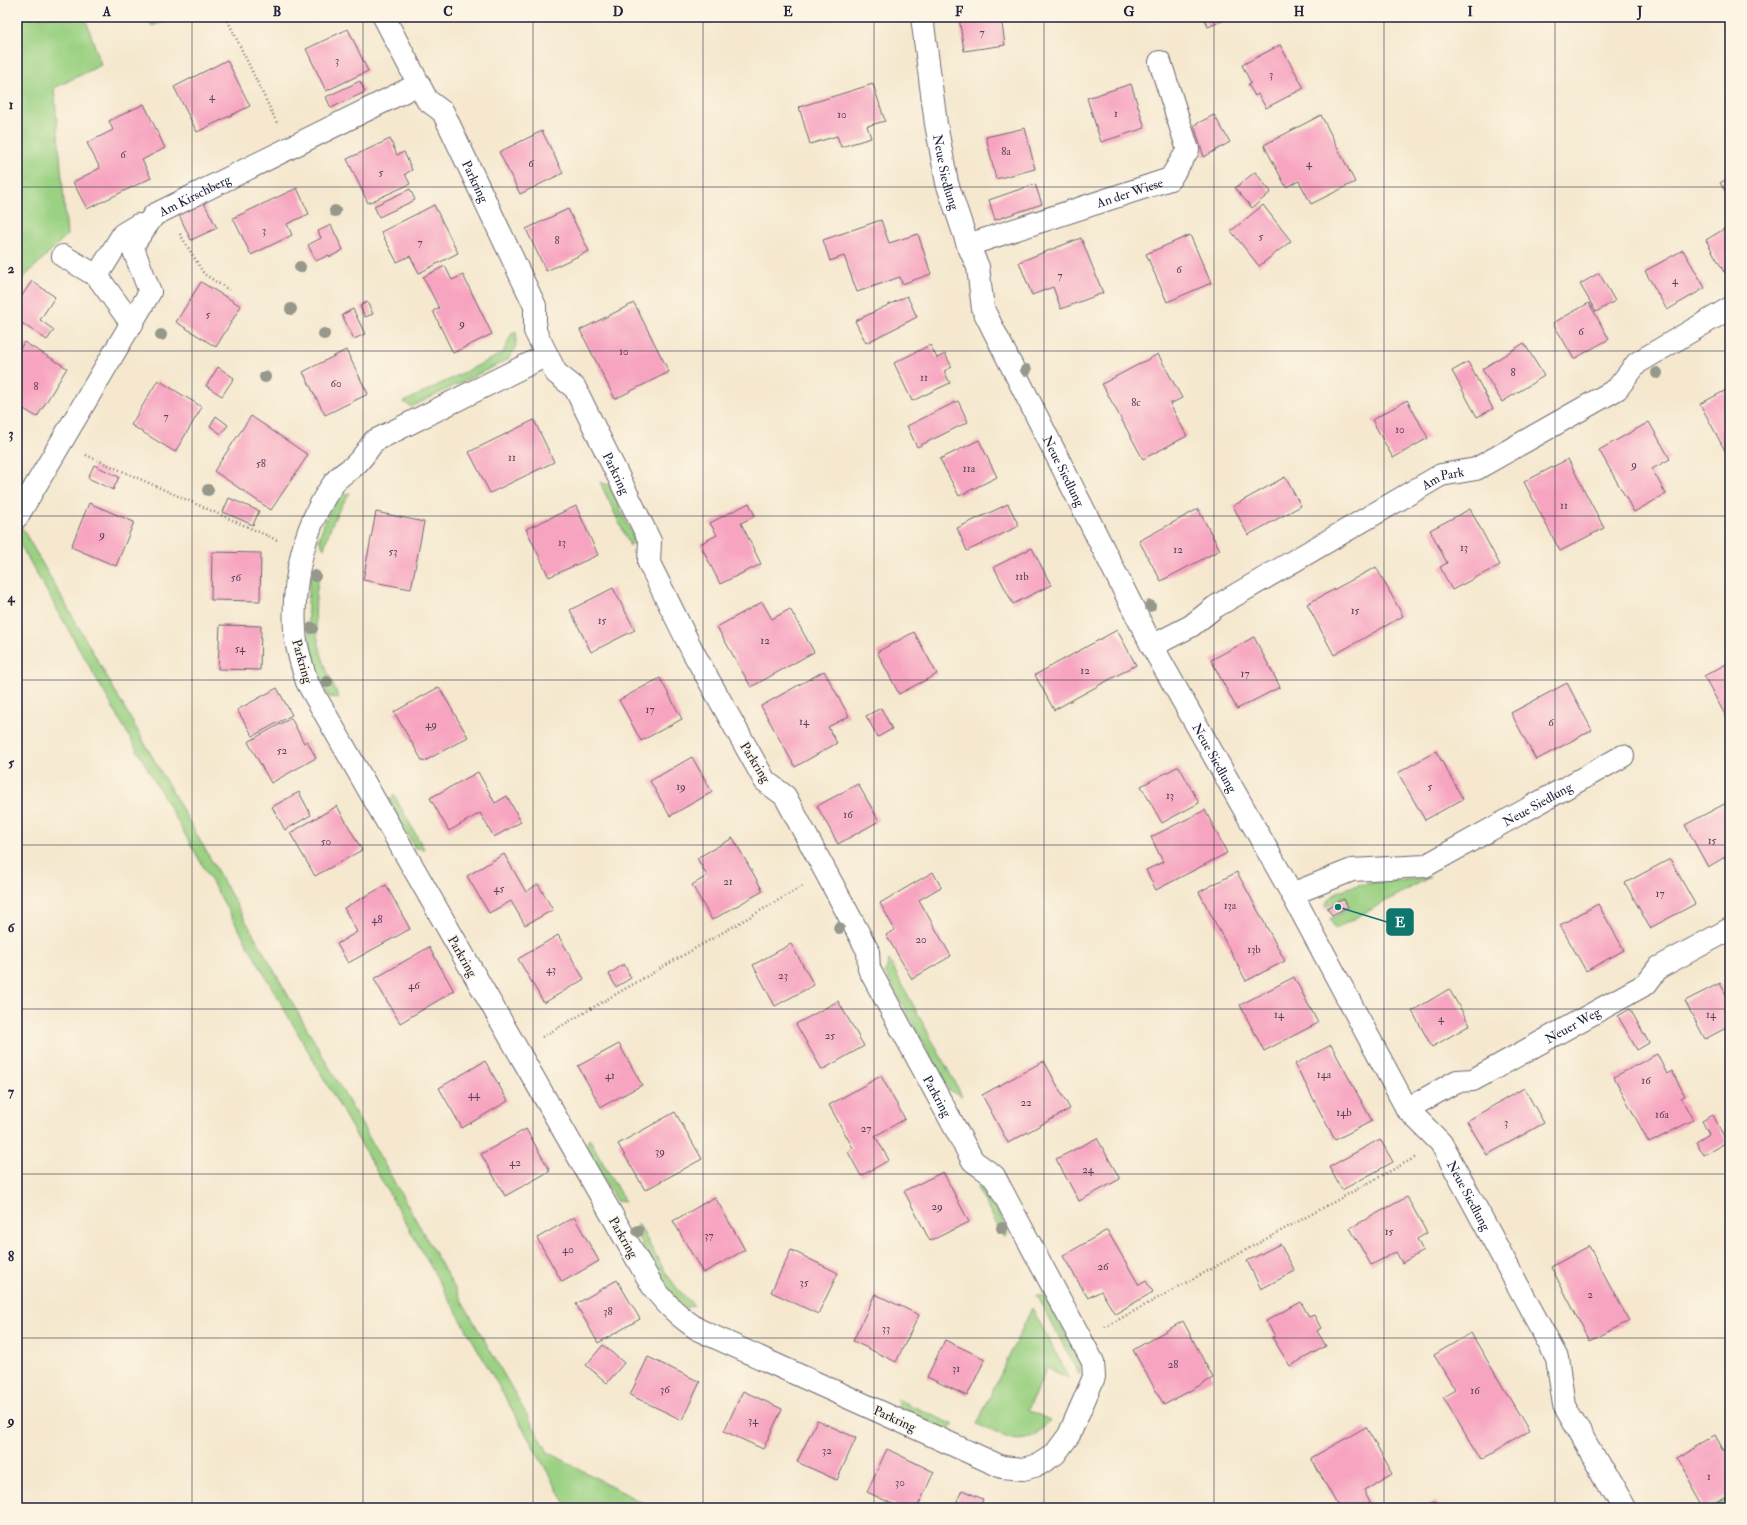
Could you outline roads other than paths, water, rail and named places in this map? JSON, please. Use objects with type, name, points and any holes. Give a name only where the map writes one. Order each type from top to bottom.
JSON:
[{"type":"street","name":"Parkring","points":[[384,17],[427,100],[443,112],[535,306],[535,331],[547,355],[556,373],[575,388],[650,541],[649,563],[693,652],[765,781],[785,796],[868,951],[870,969],[973,1161],[994,1176],[1093,1362],[1094,1377],[1069,1435],[1055,1454],[1038,1466],[1023,1469],[1002,1467],[699,1330],[684,1321],[669,1307],[653,1287],[307,682],[299,656],[295,631],[297,584],[303,551],[313,519],[335,481],[357,464],[374,441],[547,355]]},
{"type":"street","name":"Neue Siedlung","points":[[922,17],[936,124],[947,183],[968,245],[978,267],[983,309],[1152,646],[1292,894],[1407,1109],[1441,1143],[1557,1358],[1564,1405],[1623,1508]]},
{"type":"street","name":"An der Wiese","points":[[968,245],[1170,179],[1188,150],[1160,62]]},
{"type":"street","name":"Am Kirschberg","points":[[17,517],[62,444],[150,292],[132,246],[160,212],[419,84]]},
{"type":"street","points":[[97,276],[123,234],[160,212]]},
{"type":"street","points":[[63,256],[97,276],[132,324]]},
{"type":"street","name":"Am Park","points":[[1152,646],[1191,626],[1215,607],[1441,475],[1476,469],[1617,389],[1637,363],[1730,308]]},
{"type":"street","name":"Neue Siedlung","points":[[1292,894],[1352,870],[1425,866],[1623,756]]},
{"type":"street","name":"Neuer Weg","points":[[1407,1109],[1457,1080],[1473,1080],[1646,984],[1658,968],[1730,929]]},
{"type":"place","name":"E","points":[[1338,907]]}]
